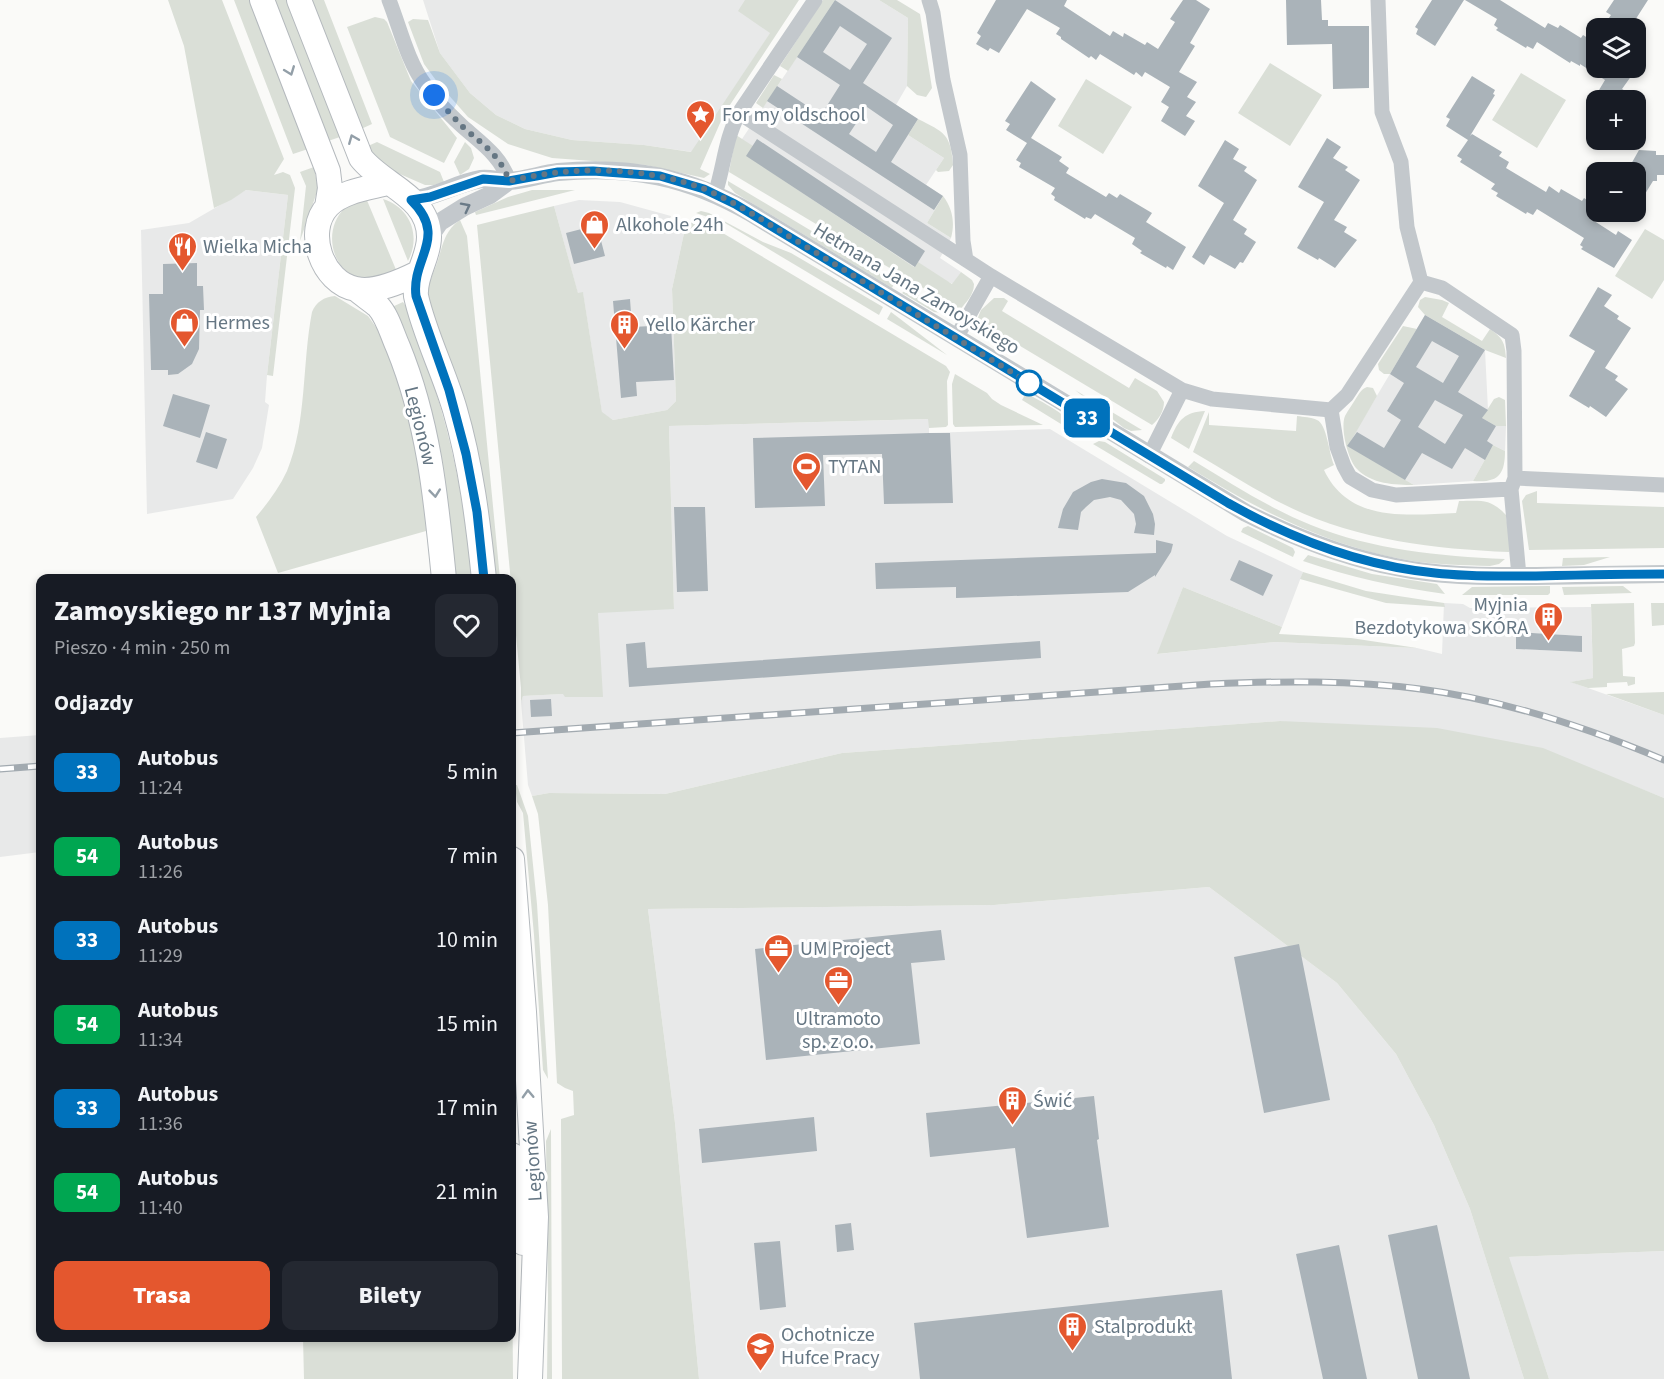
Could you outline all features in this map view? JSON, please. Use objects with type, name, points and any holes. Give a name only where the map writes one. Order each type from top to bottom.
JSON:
[{"type":"highway","points":[[262,0],[328,171],[330,188],[327,207],[318,228],[319,254],[332,274],[356,290],[386,286],[418,273],[429,238],[424,217],[419,207],[405,193],[375,173],[361,158],[299,0]]},
{"type":"highway","points":[[327,207],[348,194],[388,183]]},
{"type":"highway","name":"Legionów","points":[[418,273],[415,291],[418,304],[449,390],[466,454],[477,512],[483,574]]},
{"type":"highway","name":"Legionów","points":[[356,290],[378,307],[385,317],[407,369],[419,406],[433,477],[443,574]]},
{"type":"highway","name":"Legionów","points":[[516,910],[536,1217],[530,1379]]},
{"type":"highway","name":"Legionów","points":[[516,1185],[531,1320]]},
{"type":"street","points":[[389,0],[410,57],[424,84],[460,124],[498,158],[504,166],[509,181]]},
{"type":"street","points":[[715,194],[728,138],[739,113],[815,0]]},
{"type":"street","points":[[929,0],[943,80],[960,155],[963,182],[963,241],[966,260]]},
{"type":"street","points":[[739,113],[991,276],[1182,390],[1212,399],[1331,410],[1347,395],[1421,282],[1407,227],[1401,162],[1383,112],[1379,67],[1378,0]]},
{"type":"street","name":"Hetmana Jana Zamoyskiego","points":[[411,200],[430,197],[483,179],[509,181],[558,172],[616,172],[660,176],[691,184],[751,213],[1149,456],[1263,521],[1318,546],[1397,568],[1478,577],[1664,574]]},
{"type":"street","name":"Hetmana Jana Zamoyskiego","points":[[429,238],[440,222],[490,195],[509,181]]},
{"type":"street","points":[[956,338],[991,276]]},
{"type":"street","points":[[1421,282],[1442,288],[1512,335],[1514,351],[1513,483],[1519,576]]},
{"type":"street","points":[[1149,456],[1182,390]]},
{"type":"street","points":[[1331,410],[1337,447],[1344,466],[1350,477],[1372,490],[1396,495],[1513,483],[1664,485]]},
{"type":"shaded area","points":[[168,0],[222,0],[284,159],[274,175],[283,172],[290,175],[295,188],[273,376],[267,375],[288,195],[246,190],[214,208],[184,46]]},
{"type":"shaded area","points":[[234,0],[250,0],[308,149],[293,154]]},
{"type":"shaded area","points":[[273,0],[287,0],[340,137],[328,141]]},
{"type":"shaded area","points":[[311,0],[324,0],[372,124],[361,129]]},
{"type":"shaded area","points":[[423,0],[792,0],[692,152],[644,145],[572,140],[525,129],[496,115],[470,93],[440,53]]},
{"type":"shaded area","points":[[745,0],[799,0],[724,114],[700,169],[710,174],[704,178],[646,165],[552,158],[508,144],[468,117],[438,83],[424,64],[408,22],[413,19],[428,20],[440,53],[470,93],[496,115],[525,129],[572,140],[644,145],[691,152],[770,33],[738,11]]},
{"type":"shaded area","points":[[823,0],[835,0],[788,71],[780,66]]},
{"type":"shaded area","points":[[835,0],[879,0],[908,18],[907,86],[896,105],[918,119],[908,135],[944,158],[926,185],[943,196],[927,223],[951,238],[940,258],[961,272],[953,284],[914,267],[746,156],[742,139]]},
{"type":"shaded area","points":[[879,0],[897,0],[920,14],[932,88],[926,97],[917,95],[907,86],[908,18]]},
{"type":"shaded area","points":[[375,17],[387,22],[411,81],[457,138],[444,163],[390,137],[347,27]]},
{"type":"shaded area","points":[[1270,63],[1322,95],[1290,146],[1238,113]]},
{"type":"shaded area","points":[[1521,73],[1566,100],[1537,148],[1492,120]]},
{"type":"shaded area","points":[[774,75],[782,79],[763,108],[756,103]]},
{"type":"shaded area","points":[[1086,79],[1132,107],[1103,154],[1058,126]]},
{"type":"shaded area","points":[[918,119],[940,131],[948,140],[953,165],[949,171],[938,172],[936,170],[944,158],[908,135]]},
{"type":"shaded area","points":[[736,135],[753,146],[747,156],[914,267],[918,262],[952,284],[961,272],[974,284],[969,298],[960,310],[729,172]]},
{"type":"shaded area","points":[[377,142],[440,172],[444,182],[425,185],[386,168],[378,162],[368,146]]},
{"type":"shaded area","points":[[465,142],[471,148],[474,158],[469,169],[460,175],[454,162]]},
{"type":"shaded area","points":[[314,167],[318,189],[300,241],[306,186],[300,172]]},
{"type":"shaded area","points":[[728,181],[895,281],[892,288],[735,193],[728,185]]},
{"type":"shaded area","points":[[246,190],[288,195],[267,375],[265,402],[269,405],[262,448],[253,468],[233,499],[147,514],[141,230],[189,223]]},
{"type":"shaded area","points":[[532,190],[575,190],[476,215],[475,212],[508,197]]},
{"type":"shaded area","points":[[943,196],[952,216],[951,238],[927,223]]},
{"type":"shaded area","points":[[366,198],[397,272],[363,279],[349,273],[341,266],[336,257],[332,237],[338,216],[352,203]]},
{"type":"shaded area","points":[[383,199],[401,209],[411,224],[414,242],[408,261]]},
{"type":"shaded area","points":[[579,200],[620,202],[671,216],[670,219],[686,224],[672,289],[676,401],[667,410],[613,420],[602,413],[583,293],[578,294],[554,206]]},
{"type":"shaded area","points":[[554,206],[578,293],[583,292],[602,412],[613,420],[667,410],[676,401],[672,289],[686,224],[689,222],[721,232],[946,366],[950,372],[947,381],[948,425],[929,428],[928,419],[669,426],[674,609],[598,613],[603,697],[565,697],[563,694],[523,696],[521,702],[516,635],[516,574],[510,574],[477,225]]},
{"type":"shaded area","points":[[701,211],[709,213],[763,242],[791,253],[883,307],[879,315],[725,223],[696,213]]},
{"type":"shaded area","points":[[460,220],[467,236],[500,574],[493,574],[427,296],[445,238]]},
{"type":"shaded area","points":[[1645,229],[1664,240],[1664,280],[1652,299],[1615,276]]},
{"type":"shaded area","points":[[908,288],[950,314],[934,312],[902,293]]},
{"type":"shaded area","points":[[335,296],[368,316],[381,334],[406,401],[425,497],[426,531],[278,573],[256,517],[269,501],[287,471],[293,452],[301,413],[312,312],[321,301]]},
{"type":"shaded area","points":[[1425,297],[1449,303],[1442,317],[1482,341],[1490,329],[1494,332],[1501,338],[1506,358],[1485,350],[1425,315],[1418,307],[1420,300]]},
{"type":"shaded area","points":[[994,298],[1004,298],[1008,301],[1002,311],[1129,388],[1135,378],[1157,391],[1164,402],[1159,417],[1152,425],[977,320],[981,310]]},
{"type":"shaded area","points":[[403,302],[409,312],[440,406],[460,491],[471,574],[453,574],[392,307]]},
{"type":"shaded area","points":[[891,312],[899,318],[947,355],[887,319]]},
{"type":"shaded area","points":[[1425,315],[1485,350],[1488,410],[1483,418],[1496,426],[1506,426],[1505,451],[1493,445],[1473,481],[1414,485],[1347,446]]},
{"type":"shaded area","points":[[1403,326],[1417,329],[1390,374],[1384,374],[1379,370],[1378,364]]},
{"type":"shaded area","points":[[955,374],[987,393],[1001,405],[1043,425],[955,427],[952,384]]},
{"type":"shaded area","points":[[1367,387],[1373,388],[1377,396],[1348,446],[1414,485],[1376,481],[1357,469],[1351,459],[1344,436],[1344,421],[1359,394]]},
{"type":"shaded area","points":[[1075,390],[1142,430],[1131,431],[1124,428]]},
{"type":"shaded area","points":[[1026,393],[1062,415],[1068,420],[1074,432],[1022,400]]},
{"type":"shaded area","points":[[1499,397],[1505,400],[1506,426],[1496,426],[1482,418],[1494,399]]},
{"type":"shaded area","points":[[1205,411],[1189,449],[1171,438],[1176,426],[1183,418],[1192,413]]},
{"type":"shaded area","points":[[1209,412],[1209,425],[1296,431],[1297,416],[1317,420],[1323,427],[1334,465],[1324,470],[1335,487],[1348,499],[1381,512],[1418,515],[1456,513],[1459,501],[1490,503],[1506,515],[1509,552],[1421,545],[1363,534],[1281,503],[1193,452]]},
{"type":"shaded area","points":[[929,419],[929,433],[1050,429],[1227,536],[1303,572],[1282,627],[1183,587],[1158,654],[1275,642],[1417,648],[1442,654],[1444,603],[1463,604],[1470,608],[1591,607],[1593,678],[1571,682],[1664,715],[1664,798],[1634,786],[1280,721],[842,753],[665,794],[549,793],[532,796],[528,785],[521,702],[523,696],[563,694],[598,612],[674,608],[669,426]],"holes":[[[1517,632],[1582,636],[1581,652],[1516,649]]]},
{"type":"shaded area","points":[[1099,441],[1105,442],[1165,481],[1160,484],[1093,444]]},
{"type":"shaded area","points":[[1493,445],[1505,451],[1504,466],[1501,472],[1489,481],[1473,481]]},
{"type":"shaded area","points":[[1194,461],[1280,511],[1334,534],[1406,550],[1505,559],[1499,564],[1490,566],[1438,564],[1377,554],[1321,535],[1267,511],[1188,467]]},
{"type":"shaded area","points":[[1537,491],[1537,503],[1664,507],[1664,548],[1529,550],[1522,501],[1526,495]]},
{"type":"shaded area","points":[[1248,526],[1293,548],[1295,552],[1293,557],[1241,532]]},
{"type":"shaded area","points":[[1308,555],[1372,574],[1437,584],[1445,594],[1391,585],[1338,572],[1303,561]]},
{"type":"shaded area","points":[[1610,557],[1584,565],[1562,566],[1563,558]]},
{"type":"shaded area","points":[[1303,572],[1366,591],[1444,603],[1445,607],[1386,603],[1300,579]]},
{"type":"shaded area","points":[[1550,586],[1548,595],[1462,595],[1472,587]]},
{"type":"shaded area","points":[[1623,586],[1632,593],[1564,595],[1562,587]]},
{"type":"shaded area","points":[[1183,587],[1282,627],[1279,634],[1351,638],[1417,648],[1275,642],[1157,654]]},
{"type":"shaded area","points":[[1634,603],[1635,643],[1634,646],[1622,649],[1623,676],[1635,677],[1635,684],[1628,686],[1627,682],[1607,683],[1607,687],[1588,688],[1570,682],[1593,678],[1591,604]]},
{"type":"shaded area","points":[[1651,603],[1664,603],[1664,625],[1652,626]]},
{"type":"shaded area","points":[[1664,692],[1664,715],[1606,694]]},
{"type":"shaded area","points":[[1280,721],[1437,728],[1543,748],[1664,798],[1664,1251],[1509,1257],[1549,1379],[1524,1379],[1470,1209],[1434,1125],[1396,1054],[1337,983],[1209,887],[994,905],[648,909],[675,1123],[699,1379],[562,1379],[561,1119],[574,1115],[573,1091],[557,1083],[548,905],[538,814],[532,796],[549,793],[665,794],[842,753]]},
{"type":"shaded area","points":[[36,735],[36,852],[0,857],[0,738]]},
{"type":"shaded area","points":[[516,785],[528,816],[537,904],[548,1079],[543,1070],[523,813],[517,802]]},
{"type":"shaded area","points":[[1209,887],[1337,983],[1396,1054],[1434,1125],[1470,1209],[1524,1379],[699,1379],[675,1123],[648,909],[994,905]]},
{"type":"shaded area","points":[[551,1129],[552,1379],[547,1379],[546,1141]]},
{"type":"shaded area","points":[[1664,1251],[1664,1379],[1549,1379],[1508,1257]]},
{"type":"shaded area","points":[[303,1342],[513,1342],[513,1379],[304,1379]]},
{"type":"building","points":[[835,0],[892,38],[863,83],[918,119],[891,162],[943,196],[934,210],[767,101],[777,86],[821,115],[840,85],[797,57]],"holes":[[[840,26],[867,44],[850,70],[823,52]],[[867,107],[893,125],[876,152],[849,134]]]},
{"type":"building","points":[[996,0],[1067,0],[1064,6],[1110,36],[1113,31],[1123,37],[1124,33],[1145,45],[1147,42],[1158,49],[1175,22],[1170,19],[1183,0],[1196,0],[1210,9],[1190,43],[1195,46],[1179,72],[1197,82],[1187,97],[1196,102],[1186,116],[1195,121],[1185,136],[1161,121],[1169,107],[1161,102],[1170,87],[1145,72],[1142,77],[1136,72],[1134,75],[1100,54],[1096,60],[1091,56],[1089,58],[1056,34],[1060,28],[1027,9],[999,53],[990,48],[988,51],[976,44],[981,36],[977,33]]},
{"type":"building","points":[[1286,0],[1321,0],[1322,20],[1328,20],[1328,26],[1369,26],[1369,88],[1333,89],[1332,44],[1287,45]]},
{"type":"building","points":[[1432,0],[1464,0],[1435,46],[1416,34],[1418,29],[1415,27]]},
{"type":"building","points":[[1465,0],[1500,0],[1545,28],[1548,23],[1558,28],[1560,25],[1581,38],[1583,35],[1586,37],[1586,68],[1571,61],[1570,63],[1537,42],[1533,49],[1527,46],[1526,48],[1496,30],[1498,28],[1494,25],[1497,19]]},
{"type":"building","points":[[1614,0],[1648,0],[1636,18],[1609,18],[1611,15],[1606,12]]},
{"type":"building","points":[[1472,76],[1495,90],[1493,94],[1495,95],[1470,136],[1472,134],[1502,152],[1499,156],[1509,162],[1506,168],[1546,192],[1549,186],[1559,193],[1561,189],[1582,201],[1584,198],[1586,199],[1586,222],[1596,222],[1616,235],[1618,231],[1632,240],[1614,268],[1581,249],[1583,247],[1580,245],[1584,238],[1537,209],[1533,215],[1527,212],[1526,214],[1496,196],[1498,193],[1491,189],[1495,184],[1460,162],[1462,159],[1457,156],[1468,140],[1446,126],[1450,119],[1446,117]]},
{"type":"building","points":[[1602,78],[1630,78],[1622,89],[1624,90],[1599,90],[1605,80]]},
{"type":"building","points":[[1031,81],[1056,99],[1031,138],[1062,157],[1059,161],[1069,168],[1066,173],[1106,197],[1109,193],[1117,198],[1120,194],[1152,213],[1146,222],[1186,247],[1173,270],[1140,253],[1142,251],[1132,244],[1135,238],[1095,214],[1091,219],[1086,217],[1085,219],[1054,200],[1055,197],[1051,194],[1055,188],[1019,167],[1021,163],[1016,160],[1027,143],[1006,130],[1010,124],[1005,121]]},
{"type":"building","points":[[1327,138],[1341,147],[1333,158],[1348,167],[1345,170],[1360,180],[1334,220],[1347,227],[1344,232],[1357,240],[1335,268],[1297,248],[1324,202],[1298,187]]},
{"type":"building","points":[[757,139],[925,251],[915,267],[746,156]]},
{"type":"building","points":[[1225,140],[1239,149],[1233,159],[1247,167],[1244,171],[1257,180],[1233,220],[1247,229],[1244,234],[1256,242],[1243,263],[1240,262],[1235,269],[1210,255],[1204,265],[1192,257],[1224,203],[1198,186]]},
{"type":"building","points":[[1639,150],[1656,151],[1656,155],[1664,155],[1664,175],[1657,175],[1657,181],[1653,181],[1646,192],[1646,162],[1632,162]]},
{"type":"building","points":[[597,225],[605,256],[574,264],[566,233]]},
{"type":"building","points":[[197,263],[197,286],[203,286],[204,310],[200,310],[199,349],[192,364],[178,374],[168,375],[168,370],[151,370],[149,294],[163,294],[163,264]]},
{"type":"building","points":[[1598,287],[1612,295],[1604,306],[1619,316],[1617,319],[1631,328],[1605,368],[1618,376],[1615,380],[1628,389],[1606,417],[1569,396],[1595,351],[1569,336]]},
{"type":"building","points":[[630,299],[632,327],[671,325],[674,380],[636,382],[637,396],[621,398],[613,301]]},
{"type":"building","points":[[1425,315],[1485,350],[1458,392],[1488,410],[1482,418],[1496,426],[1487,441],[1493,445],[1485,460],[1465,448],[1452,469],[1422,453],[1405,480],[1347,446],[1357,432],[1384,448],[1401,420],[1387,411],[1404,383],[1390,374]],"holes":[[[1432,341],[1459,356],[1443,383],[1416,367]],[[1435,400],[1463,415],[1445,444],[1418,427]]]},
{"type":"building","points":[[173,394],[210,405],[200,438],[163,426]]},
{"type":"building","points":[[206,432],[227,439],[217,469],[196,462]]},
{"type":"building","points":[[950,433],[953,503],[884,504],[882,454],[823,455],[825,506],[755,508],[753,438]]},
{"type":"building","points":[[1102,479],[1126,483],[1144,496],[1153,514],[1154,535],[1134,533],[1136,524],[1134,514],[1121,500],[1110,497],[1094,500],[1081,512],[1078,530],[1058,528],[1063,509],[1073,492]]},
{"type":"building","points":[[674,507],[705,507],[708,591],[677,592]]},
{"type":"building","points":[[1156,540],[1173,544],[1171,552],[1155,577],[1155,575],[1128,592],[956,598],[956,587],[876,589],[875,563],[1156,553]]},
{"type":"building","points":[[1239,560],[1273,575],[1263,596],[1230,580]]},
{"type":"building","name":"Myjnia Bezdotykowa SKÓRA","points":[[1516,632],[1582,636],[1582,652],[1516,649]]},
{"type":"building","points":[[1040,641],[1041,658],[629,687],[626,644],[645,642],[647,668]]},
{"type":"building","points":[[551,699],[552,716],[531,717],[530,700]]},
{"type":"building","points":[[941,930],[945,960],[911,963],[920,1044],[766,1060],[755,949]]},
{"type":"building","points":[[1299,944],[1330,1100],[1264,1113],[1234,957]]},
{"type":"building","points":[[1094,1096],[1099,1139],[1097,1140],[1109,1227],[1027,1238],[1015,1148],[930,1157],[926,1113]]},
{"type":"building","points":[[814,1117],[817,1151],[702,1163],[699,1129]]},
{"type":"building","points":[[851,1223],[854,1250],[837,1252],[835,1225]]},
{"type":"building","points":[[1437,1225],[1470,1379],[1418,1379],[1388,1235]]},
{"type":"building","points":[[780,1241],[786,1307],[760,1310],[754,1243]]},
{"type":"building","points":[[1339,1245],[1367,1379],[1323,1379],[1296,1254]]},
{"type":"building","name":"Stalprodukt","points":[[1222,1290],[1232,1379],[920,1379],[914,1323]]},
{"type":"railway","points":[[516,733],[1211,684],[1316,682],[1394,686],[1483,700],[1545,716],[1664,760]]},
{"type":"railway","points":[[0,769],[36,766]]},
{"type":"bus line","name":"33","points":[[483,574],[471,476],[456,411],[415,291],[429,238],[424,217],[419,207],[411,200],[430,197],[483,179],[509,181],[576,171],[660,176],[691,184],[735,204],[1228,503],[1279,530],[1318,546],[1397,568],[1478,577],[1664,574]]},
{"type":"place","name":"For my oldschool","points":[[701,140]]},
{"type":"place","name":"Alkohole 24h","points":[[595,250]]},
{"type":"place","name":"Wielka Micha","points":[[182,272]]},
{"type":"place","name":"Hermes","points":[[184,348]]},
{"type":"place","name":"Yello Kärcher","points":[[625,350]]},
{"type":"place","name":"TYTAN","points":[[807,492]]},
{"type":"place","name":"Myjnia Bezdotykowa SKÓRA","points":[[1549,642]]},
{"type":"place","name":"UM Project","points":[[779,974]]},
{"type":"place","name":"Ultramoto sp. z o.o.","points":[[838,1006]]},
{"type":"place","name":"Świć","points":[[1012,1126]]},
{"type":"place","name":"Stalprodukt","points":[[1073,1352]]},
{"type":"place","name":"Ochotnicze Hufce Pracy","points":[[760,1372]]},
{"type":"route","points":[[434,95],[460,124],[498,158],[504,166],[509,181],[558,172],[616,172],[660,176],[704,189],[751,213],[1036,387],[1029,383]]}]
